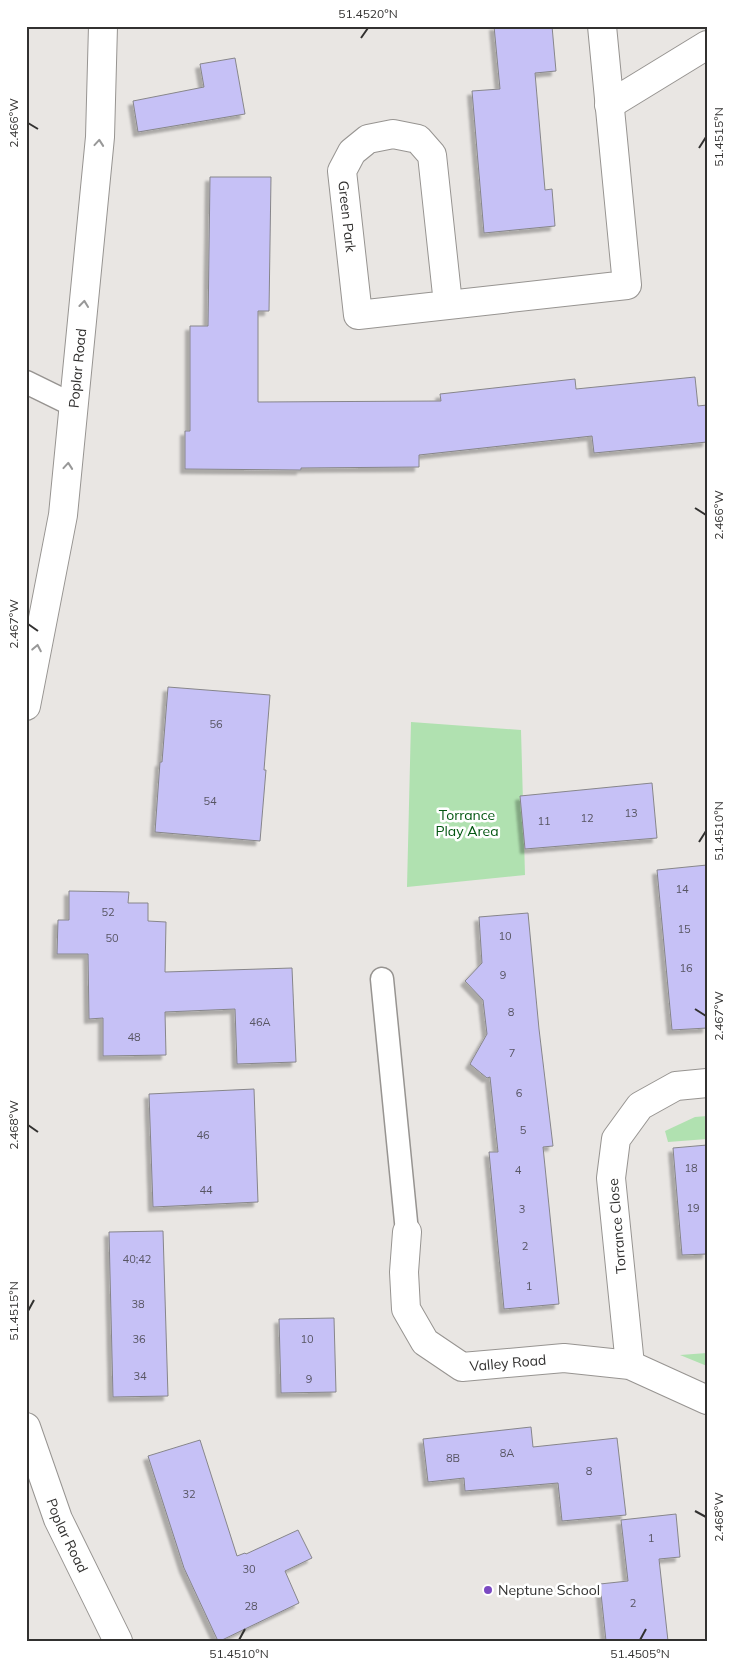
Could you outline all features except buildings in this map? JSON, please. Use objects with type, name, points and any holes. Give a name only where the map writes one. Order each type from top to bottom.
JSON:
[{"type":"street","name":"Poplar Road","points":[[27,701],[63,515],[100,137],[103,26]]},
{"type":"street","name":"Green Park","points":[[448,304],[432,155],[418,140],[393,134],[368,139],[352,152],[342,171],[358,315],[627,285],[602,26]]},
{"type":"street","points":[[609,105],[707,45]]},
{"type":"street","name":"Torrance Close","points":[[630,1365],[611,1178],[616,1139],[640,1106],[676,1086],[707,1083]]},
{"type":"street","name":"Valley Road","points":[[407,1232],[404,1272],[406,1309],[425,1342],[462,1367],[564,1358],[630,1365],[707,1400]]},
{"type":"street","name":"Poplar Road","points":[[26,1427],[58,1518],[118,1641]]},
{"type":"lane","points":[[26,382],[73,405]]},
{"type":"lane","points":[[382,979],[407,1232]]},
{"type":"green space","name":"Torrance Play Area","points":[[411,722],[521,730],[525,875],[407,887]]},
{"type":"green space","points":[[707,1116],[707,1139],[668,1142],[665,1131],[695,1117]]},
{"type":"green space","points":[[707,1353],[707,1366],[680,1355]]},
{"type":"place","name":"Neptune School","points":[[488,1590]]}]
